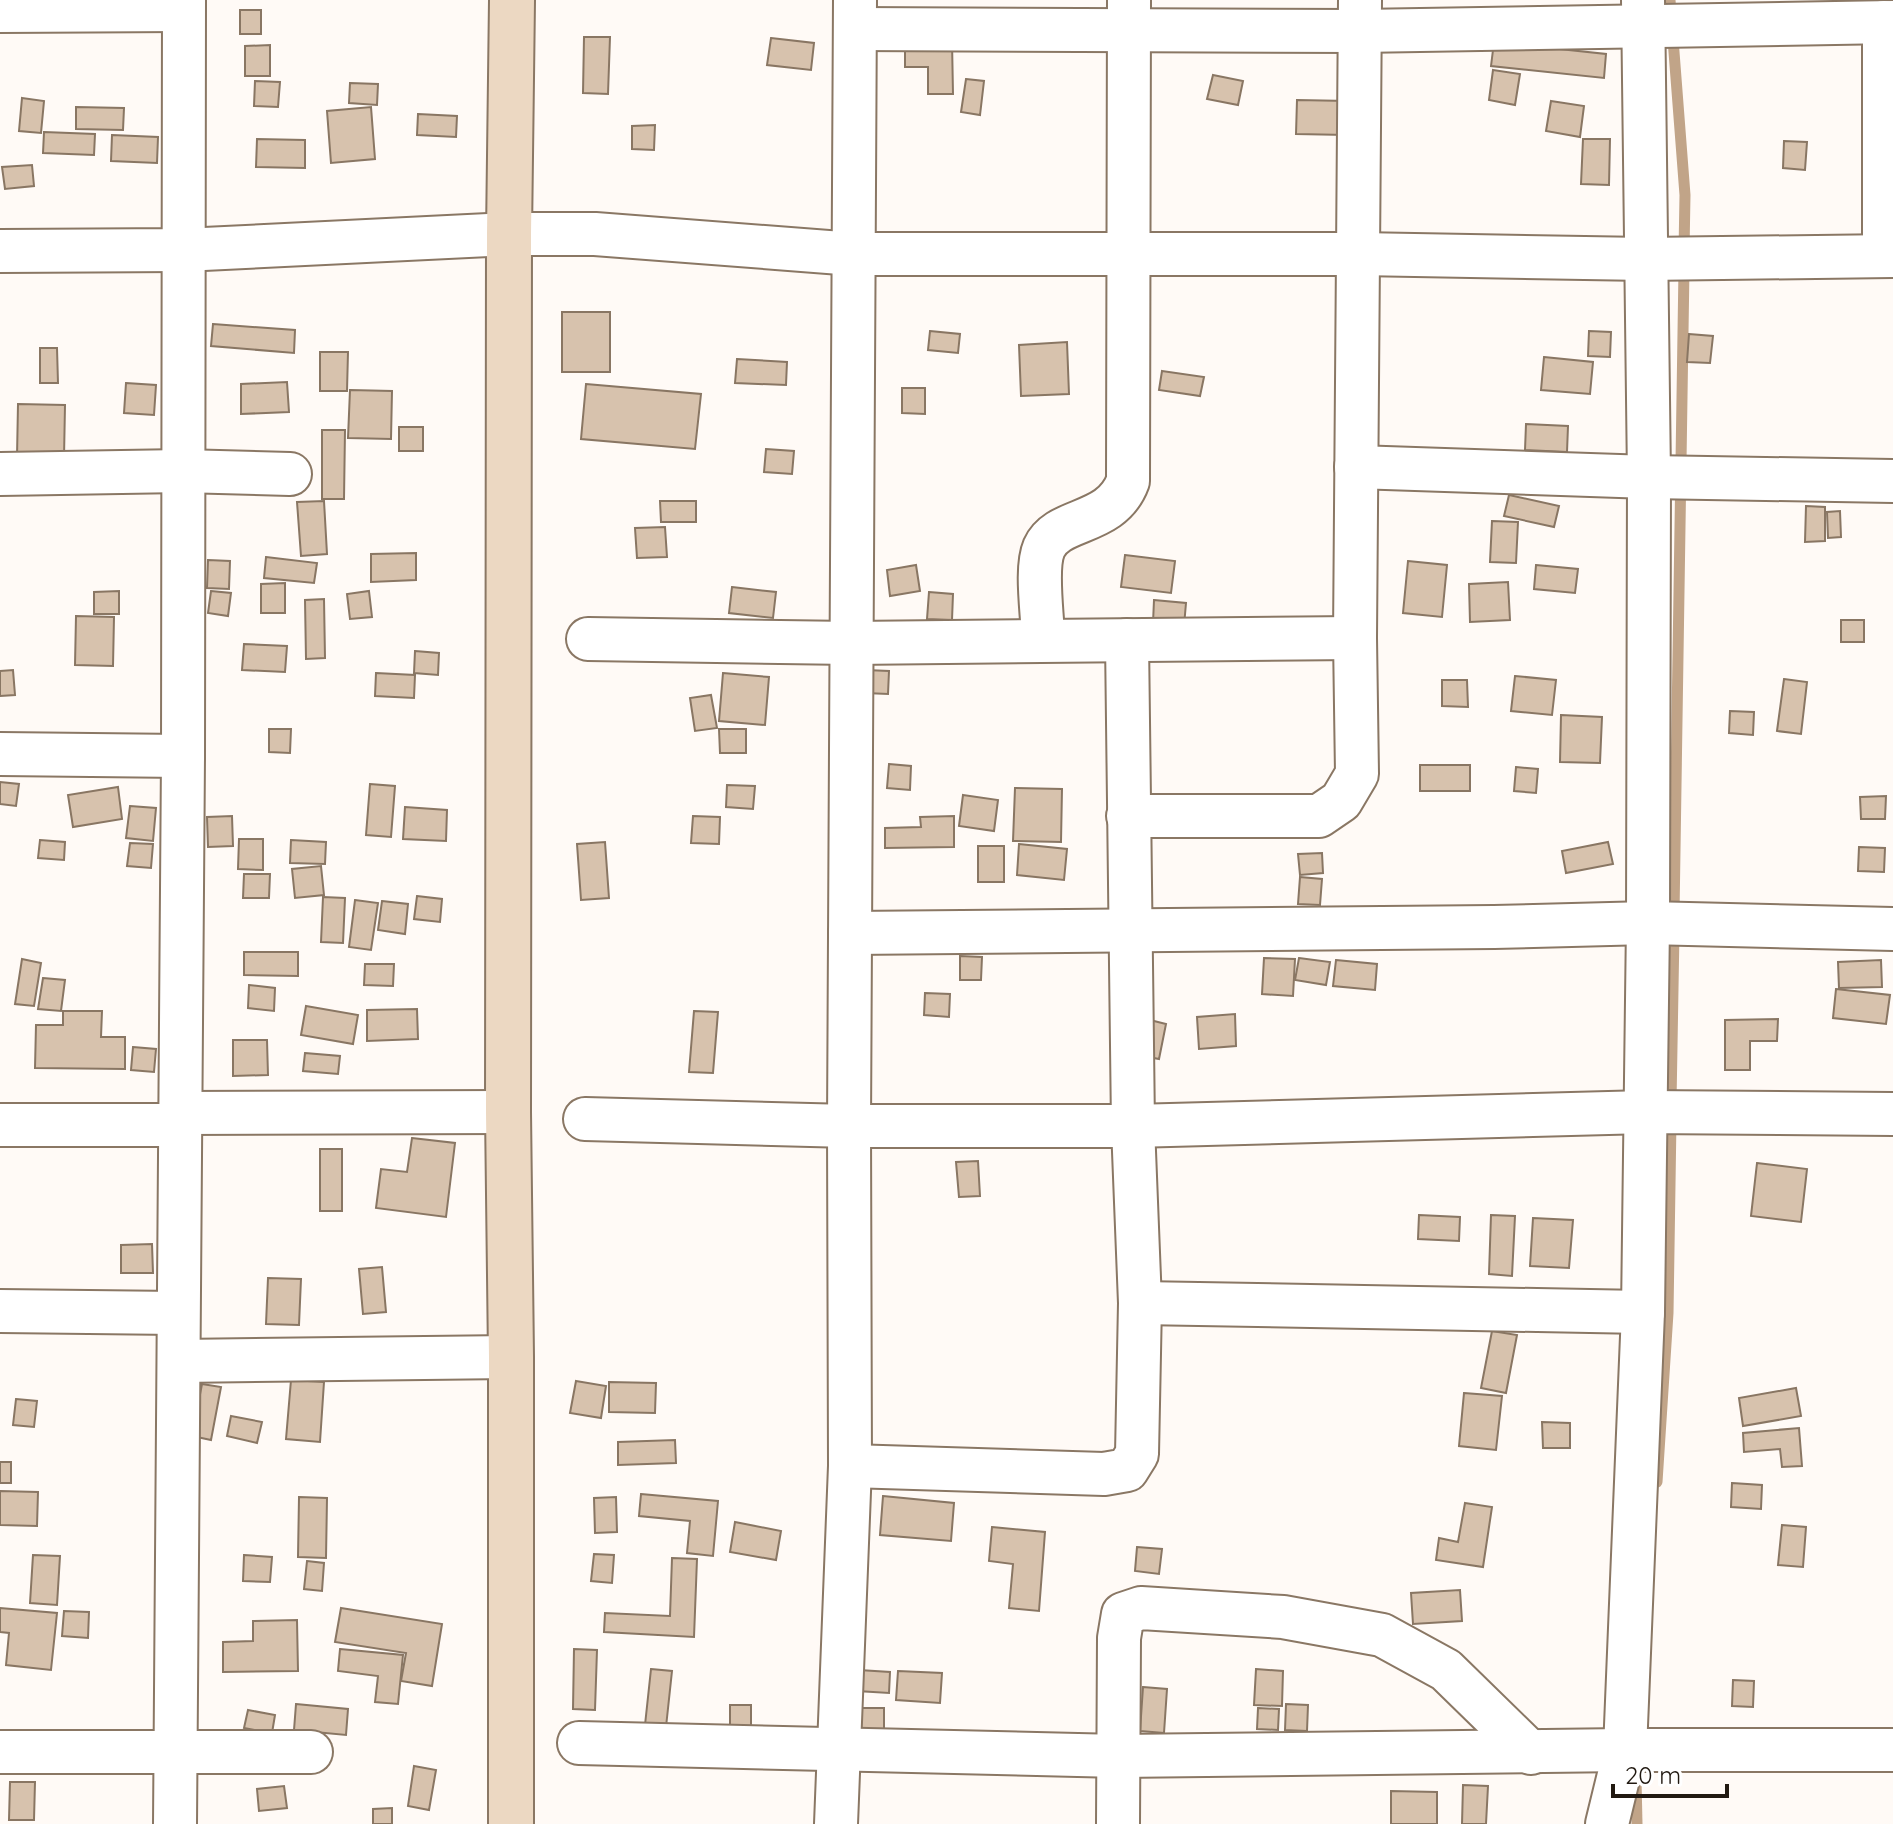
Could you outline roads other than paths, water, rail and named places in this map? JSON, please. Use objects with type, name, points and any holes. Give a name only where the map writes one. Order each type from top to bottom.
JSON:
[{"type":"main road","points":[[511,1824],[508,1112],[512,0]]},
{"type":"street","points":[[0,11],[184,5],[183,756],[175,1824]]},
{"type":"street","points":[[0,251],[183,250],[509,234],[595,234],[854,254],[1359,254],[1645,259],[1889,256],[1888,22],[1643,13],[855,15],[854,254],[851,643],[849,1126],[850,1466],[836,1824]]},
{"type":"street","points":[[1607,1824],[1625,1750],[1643,1312],[1649,477],[1643,13]]},
{"type":"street","points":[[1043,640],[1041,562],[1045,546],[1056,534],[1109,510],[1123,495],[1128,481],[1129,15]]},
{"type":"street","points":[[1128,816],[1319,816],[1341,801],[1357,774],[1355,638],[1360,15]]},
{"type":"street","points":[[1356,467],[1893,481]]},
{"type":"street","points":[[0,474],[182,471],[290,474]]},
{"type":"street","points":[[588,639],[851,643],[1355,638]]},
{"type":"street","points":[[850,1466],[1104,1474],[1127,1470],[1137,1454],[1140,1303],[1133,1126],[1127,640]]},
{"type":"street","points":[[0,754],[183,756]]},
{"type":"street","points":[[850,933],[1648,923],[1893,929]]},
{"type":"street","points":[[0,1125],[508,1112]]},
{"type":"street","points":[[585,1119],[849,1126],[1133,1126],[1646,1112],[1892,1122]]},
{"type":"street","points":[[1140,1303],[1643,1312]]},
{"type":"street","points":[[0,1311],[177,1313]]},
{"type":"street","points":[[179,1361],[511,1357]]},
{"type":"street","points":[[1118,1824],[1119,1638],[1123,1614],[1141,1608],[1283,1617],[1382,1635],[1446,1670],[1531,1753]]},
{"type":"street","points":[[579,1743],[1119,1756],[1893,1750]]},
{"type":"street","points":[[0,1752],[311,1752]]},
{"type":"waterway","points":[[1670,0],[1685,195],[1684,251]]},
{"type":"waterway","points":[[1674,915],[1684,268]]},
{"type":"waterway","points":[[1671,1103],[1674,932]]},
{"type":"waterway","points":[[1657,1482],[1668,1313],[1671,1120]]},
{"type":"waterway","points":[[1636,1779],[1637,1824]]}]
